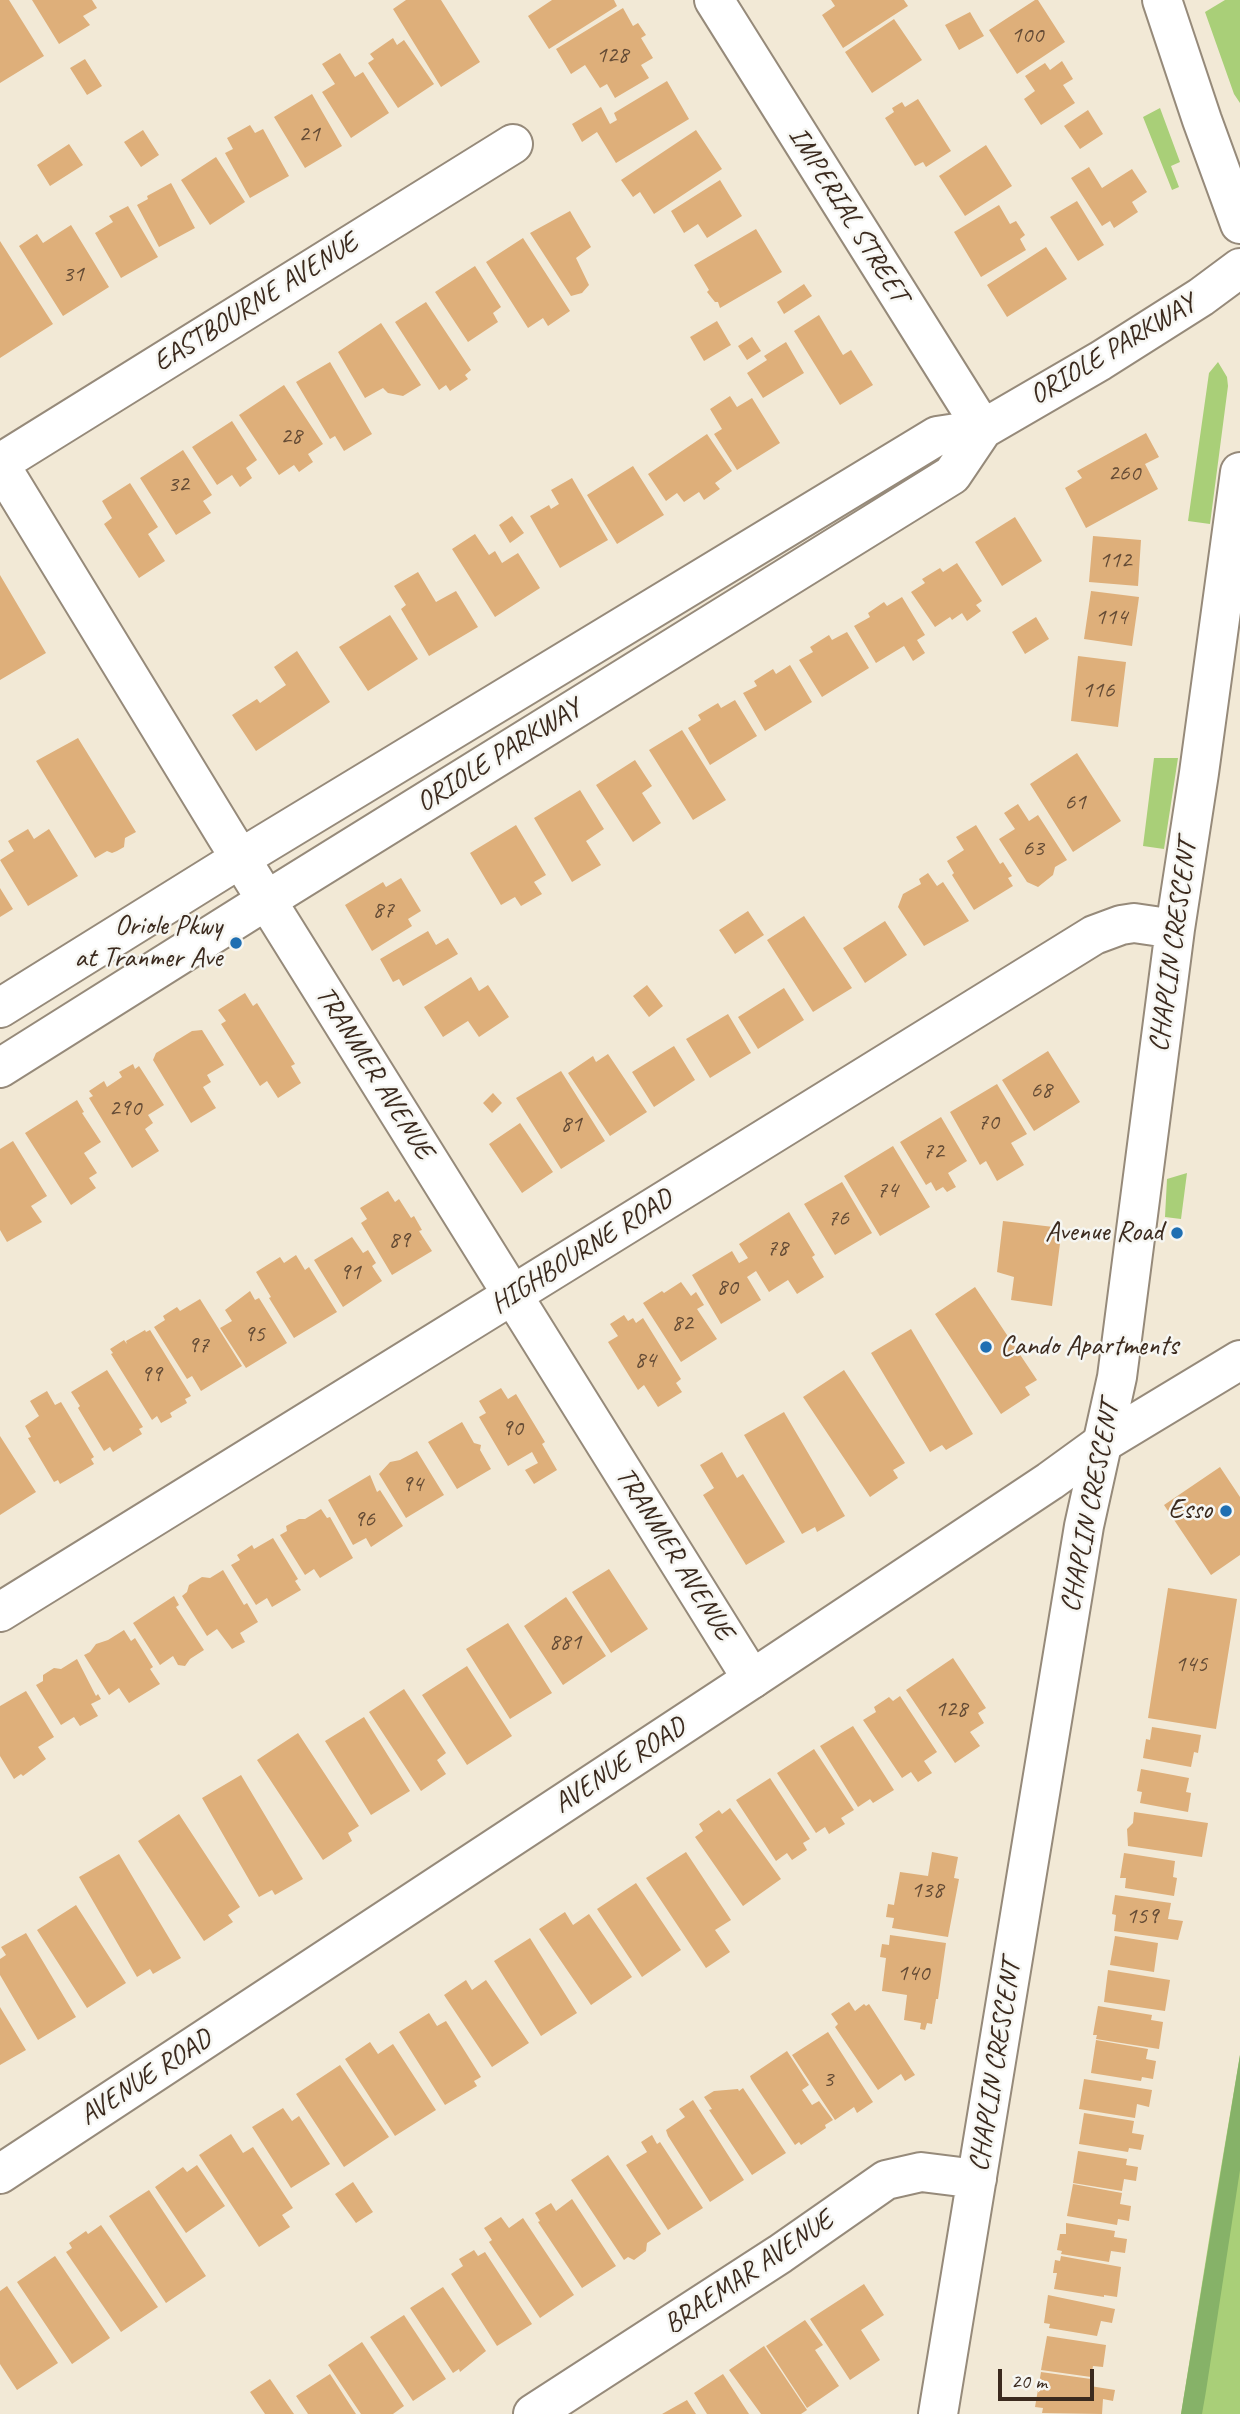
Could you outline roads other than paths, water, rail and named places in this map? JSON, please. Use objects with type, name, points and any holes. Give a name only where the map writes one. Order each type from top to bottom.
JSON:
[{"type":"street","name":"IMPERIAL STREET","points":[[714,0],[983,429]]},
{"type":"street","points":[[1163,0],[1202,120],[1240,224]]},
{"type":"street","name":"EASTBOURNE AVENUE","points":[[0,464],[513,144]]},
{"type":"street","name":"ORIOLE PARKWAY","points":[[0,1008],[241,858],[937,436],[983,429],[1100,361],[1201,297],[1240,268]]},
{"type":"street","name":"ORIOLE PARKWAY","points":[[0,1068],[952,475],[983,429]]},
{"type":"street","name":"TRANMER AVENUE","points":[[0,464],[241,858],[752,1679]]},
{"type":"street","name":"CHAPLIN CRESCENT","points":[[938,2414],[1084,1526],[1117,1377],[1175,929],[1240,472]]},
{"type":"street","name":"HIGHBOURNE ROAD","points":[[0,1612],[1094,935],[1134,923],[1175,929]]},
{"type":"street","name":"AVENUE ROAD","points":[[0,2174],[752,1679],[1050,1481],[1101,1444],[1240,1360]]},
{"type":"street","name":"BRAEMAR AVENUE","points":[[533,2414],[780,2254],[886,2180],[921,2172],[977,2179]]},
{"type":"place","name":"Oriole Pkwy at Tranmer Ave","points":[[236,943]]},
{"type":"place","name":"Avenue Road","points":[[1177,1233]]},
{"type":"place","name":"Cando Apartments","points":[[986,1347]]},
{"type":"place","name":"Esso","points":[[1226,1511]]}]
